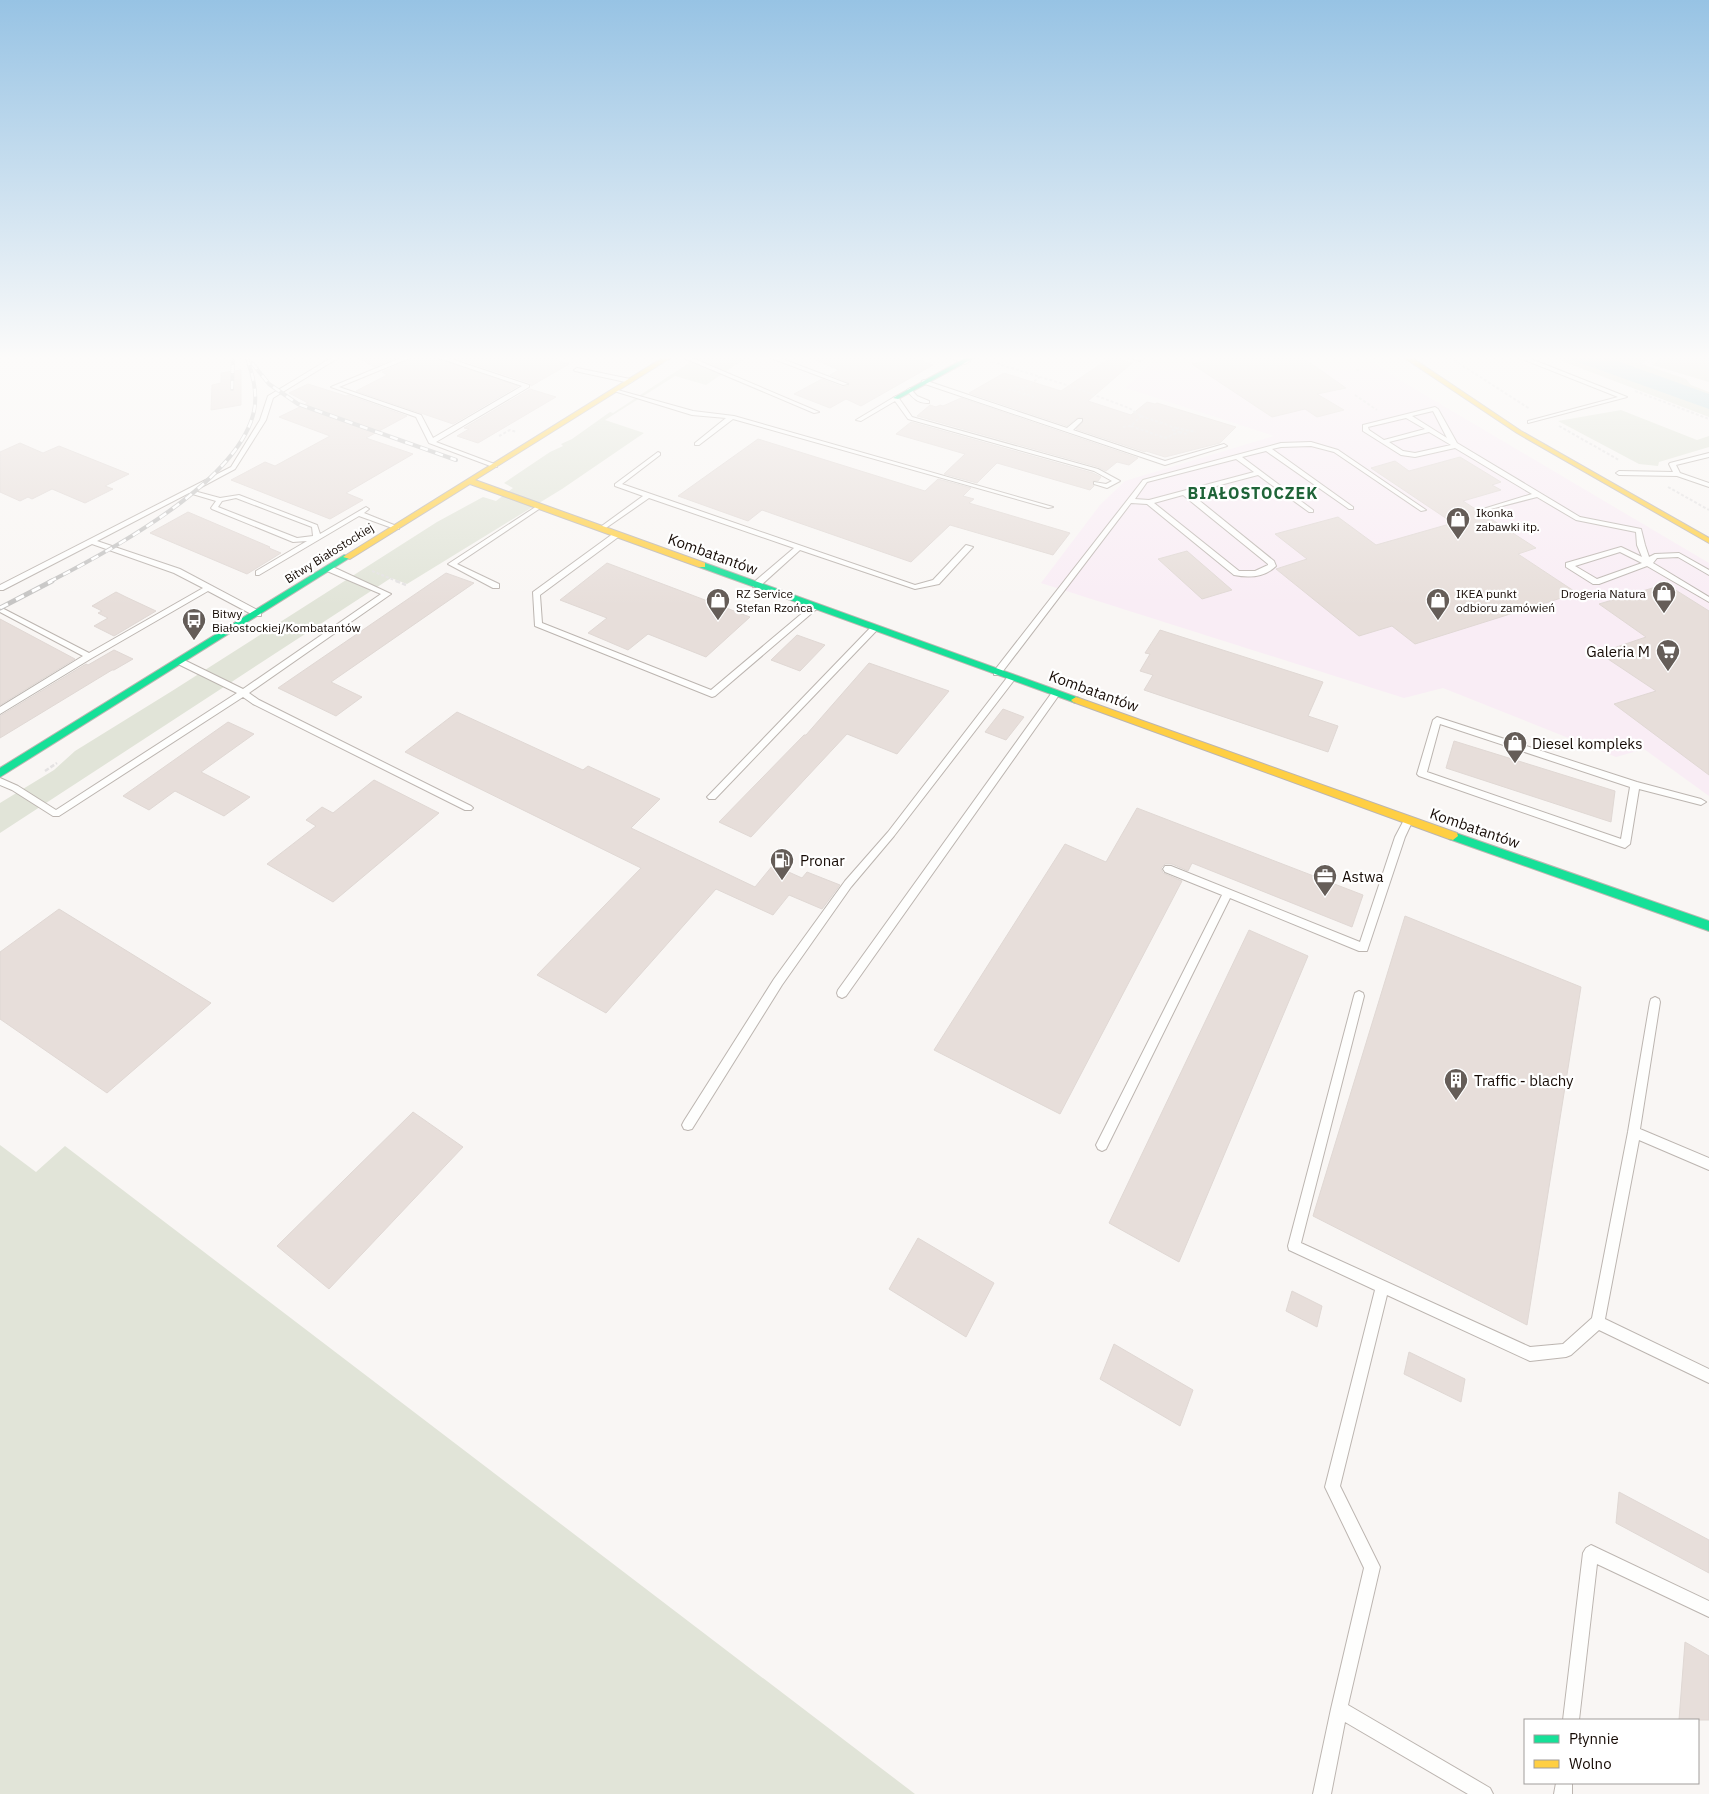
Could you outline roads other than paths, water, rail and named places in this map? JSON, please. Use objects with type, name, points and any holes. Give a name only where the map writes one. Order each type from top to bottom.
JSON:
[{"type":"street","name":"Bitwy Białostockiej","points":[[0,773],[538,439]]},
{"type":"street","points":[[1531,439],[1709,541]]},
{"type":"street","points":[[1615,471],[1644,486]]},
{"type":"street","name":"Kombatantów","points":[[470,481],[1408,820],[1709,926]]},
{"type":"lane","points":[[0,588],[233,468],[251,439]]},
{"type":"lane","points":[[429,439],[431,442],[495,466]]},
{"type":"lane","points":[[431,442],[437,439]]},
{"type":"lane","points":[[697,444],[704,439]]},
{"type":"lane","points":[[806,439],[1050,507]]},
{"type":"lane","points":[[984,439],[1096,470],[1116,481],[1107,486],[1096,483]]},
{"type":"lane","points":[[1091,439],[1165,463],[1224,446]]},
{"type":"lane","points":[[1378,439],[1401,453],[1415,455],[1455,446]]},
{"type":"lane","points":[[1383,442],[1396,439]]},
{"type":"lane","points":[[1444,439],[1578,519],[1639,530],[1648,563]]},
{"type":"lane","points":[[1451,439],[1455,446]]},
{"type":"lane","points":[[997,672],[1145,481],[1281,445],[1311,444],[1331,449],[1423,510]]},
{"type":"lane","points":[[1268,449],[1351,508]]},
{"type":"lane","points":[[658,454],[617,485],[915,587],[936,582],[969,547]]},
{"type":"lane","points":[[1678,474],[1672,464],[1709,455]]},
{"type":"lane","points":[[1237,457],[1311,511]]},
{"type":"lane","points":[[1615,471],[1678,474],[1709,484]]},
{"type":"lane","points":[[1130,501],[1149,502],[1259,473]]},
{"type":"lane","points":[[188,491],[220,500],[237,496],[315,526],[317,538]]},
{"type":"lane","points":[[1149,502],[1236,573],[1250,575],[1272,566],[1271,563],[1185,493]]},
{"type":"lane","points":[[1485,510],[1538,495]]},
{"type":"lane","points":[[601,529],[648,496]]},
{"type":"lane","points":[[220,500],[214,508],[296,540],[317,538]]},
{"type":"lane","points":[[496,586],[452,564],[539,507]]},
{"type":"lane","points":[[259,573],[366,508]]},
{"type":"lane","points":[[358,512],[397,528]]},
{"type":"lane","points":[[617,535],[536,594],[538,624],[712,694],[815,607]]},
{"type":"lane","points":[[91,541],[150,560],[209,587],[258,614]]},
{"type":"lane","points":[[756,585],[799,547]]},
{"type":"lane","points":[[1709,573],[1679,555],[1655,556],[1648,563],[1596,582],[1569,565],[1621,549],[1648,563],[1709,600]]},
{"type":"lane","points":[[0,781],[15,788],[56,814],[243,692],[387,594],[330,569]]},
{"type":"lane","points":[[0,711],[209,587]]},
{"type":"lane","points":[[0,609],[90,656]]},
{"type":"lane","points":[[712,797],[874,628]]},
{"type":"lane","points":[[181,662],[243,692],[256,702],[468,808]]},
{"type":"lane","points":[[688,1125],[778,982],[848,884],[892,834],[1012,677]]},
{"type":"lane","points":[[842,993],[1056,693]]},
{"type":"lane","points":[[1635,785],[1625,844],[1422,774],[1437,720],[1635,785],[1701,802]]},
{"type":"lane","points":[[1168,869],[1363,948],[1400,837],[1408,820]]},
{"type":"lane","points":[[1102,1145],[1228,893]]},
{"type":"lane","points":[[1360,996],[1294,1246],[1530,1354],[1566,1350],[1598,1322],[1634,1132],[1655,1002]]},
{"type":"lane","points":[[1634,1132],[1709,1164]]},
{"type":"lane","points":[[1322,1794],[1339,1709],[1372,1567],[1332,1486],[1382,1287]]},
{"type":"lane","points":[[1598,1322],[1709,1376]]},
{"type":"lane","points":[[1571,1719],[1591,1553],[1709,1609]]},
{"type":"lane","points":[[1339,1709],[1484,1794]]},
{"type":"railway","points":[[49,582],[105,552],[169,512],[199,488],[224,463],[242,439]]},
{"type":"railway","points":[[396,439],[456,460]]},
{"type":"railway","points":[[0,608],[52,581]]},
{"type":"place","name":"Ikonka zabawki itp.","points":[[1458,540]]},
{"type":"place","name":"Drogeria Natura","points":[[1664,614]]},
{"type":"place","name":"RZ Service Stefan Rzońca","points":[[718,621]]},
{"type":"place","name":"IKEA punkt odbioru zamówień","points":[[1438,621]]},
{"type":"place","name":"Bitwy Białostockiej/Kombatantów","points":[[194,641]]},
{"type":"place","name":"Galeria M","points":[[1668,672]]},
{"type":"place","name":"Diesel kompleks","points":[[1515,764]]},
{"type":"place","name":"Pronar","points":[[782,881]]},
{"type":"place","name":"Astwa","points":[[1325,897]]},
{"type":"place","name":"Traffic - blachy","points":[[1456,1101]]},
{"type":"district","name":"BIAŁOSTOCZEK","points":[[1253,493]]}]
